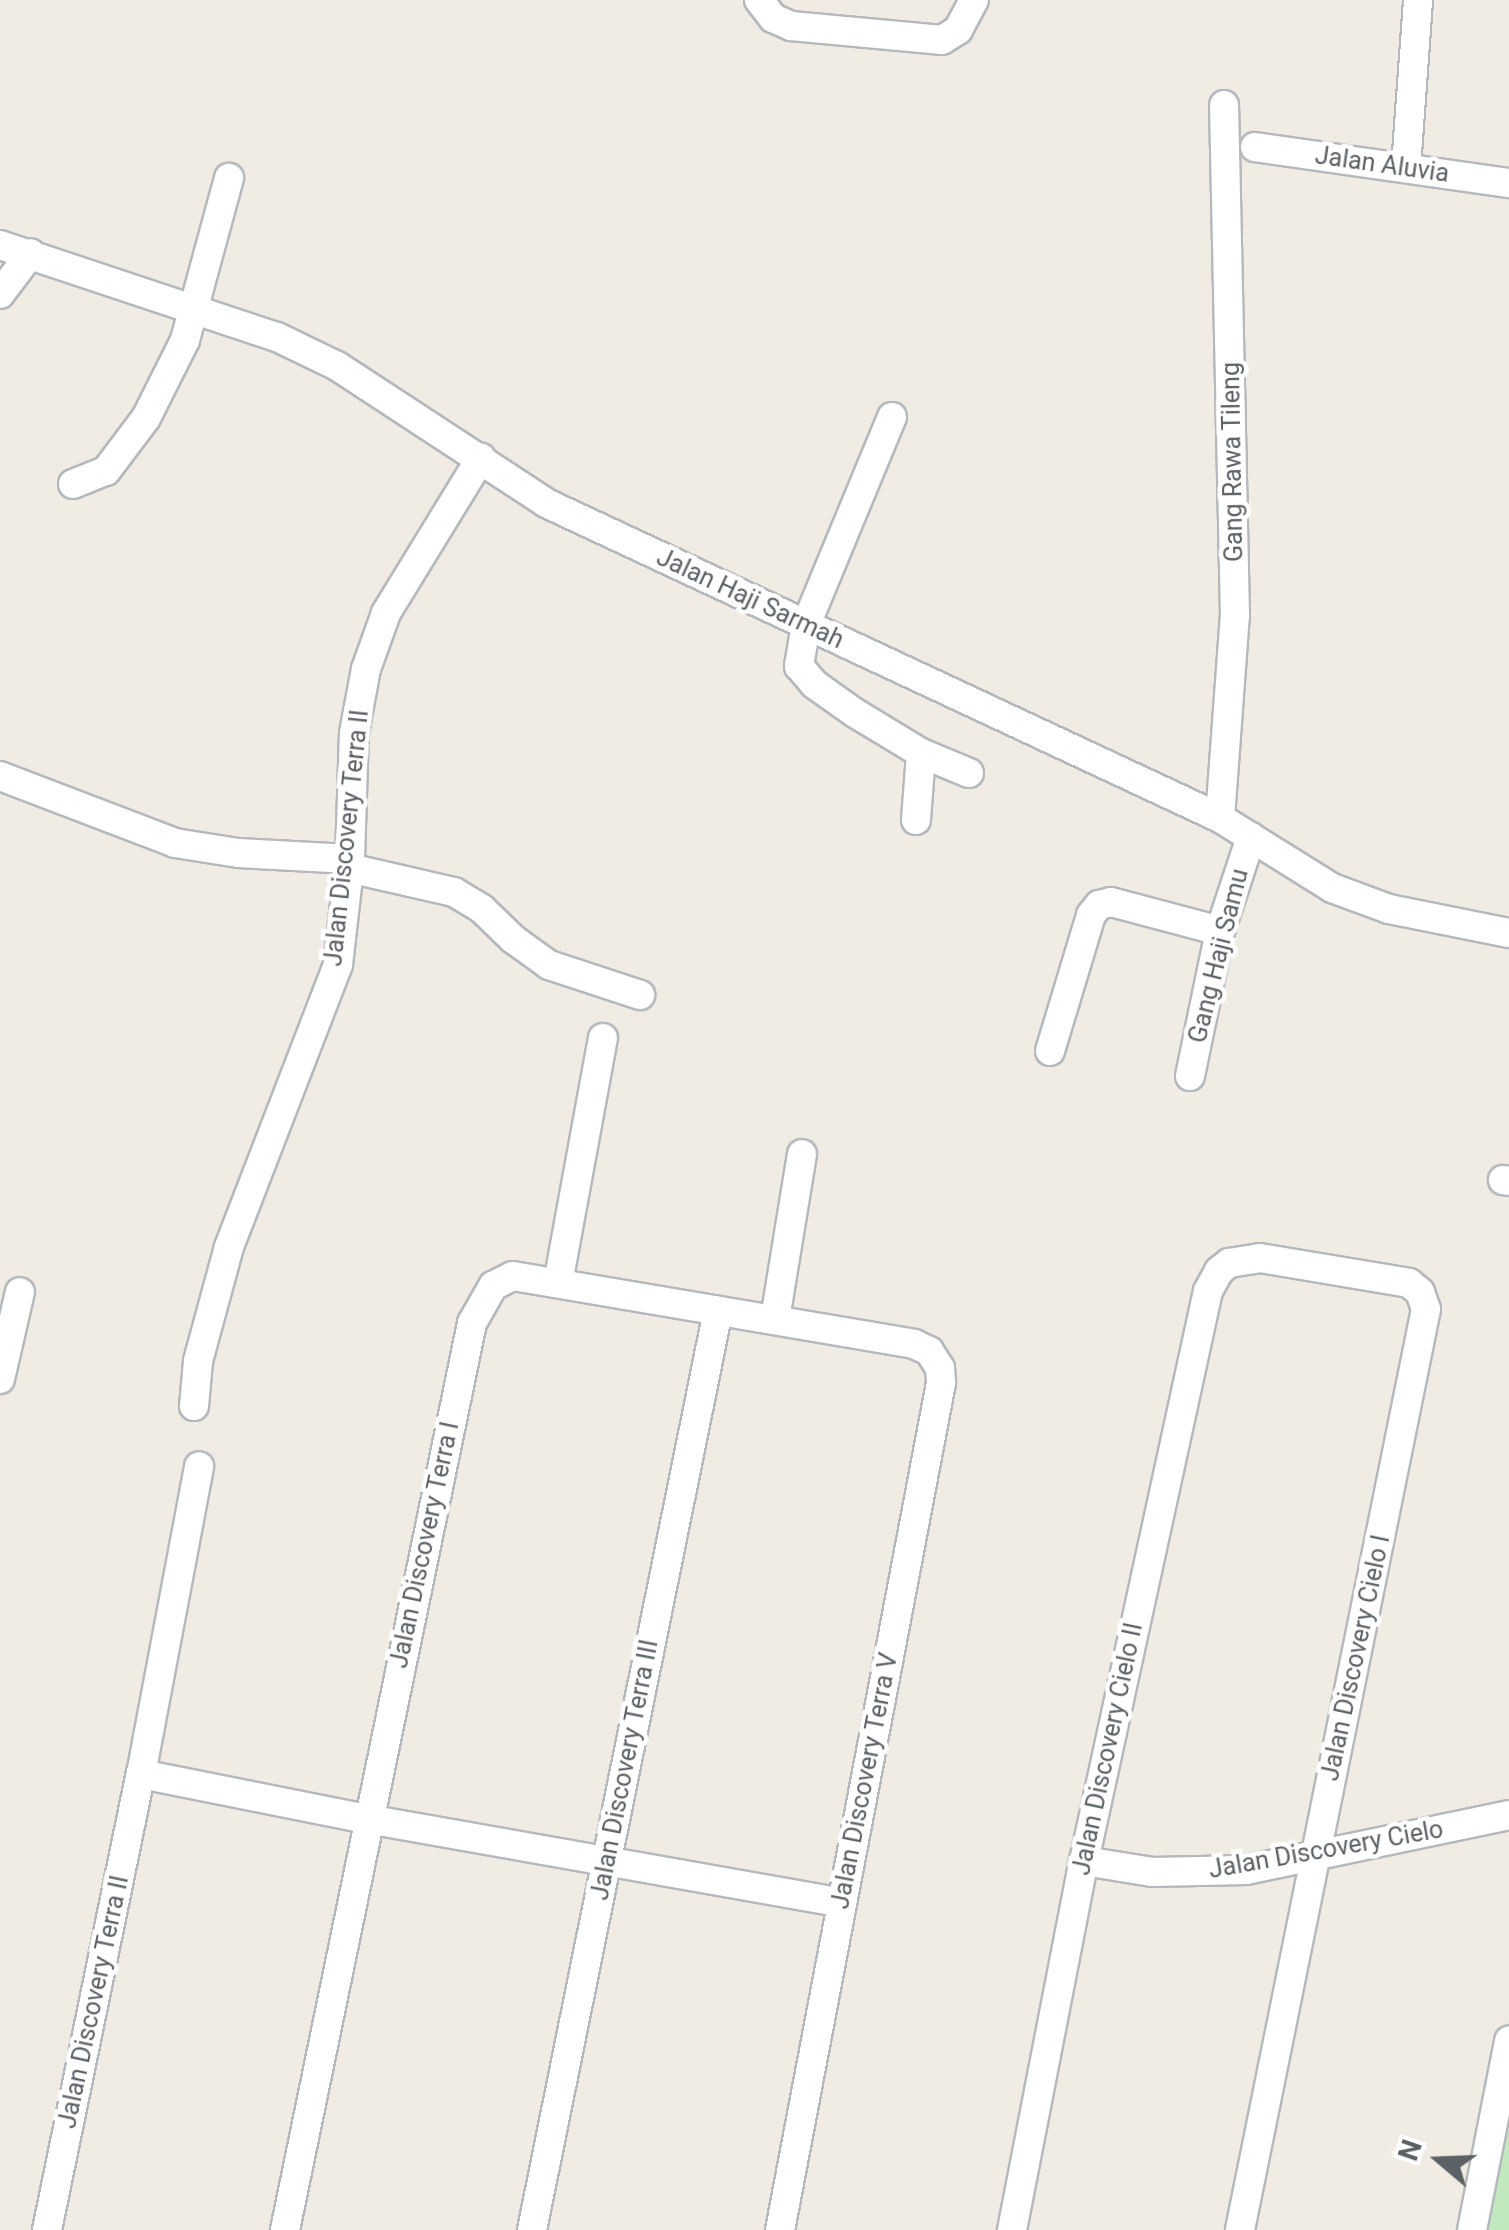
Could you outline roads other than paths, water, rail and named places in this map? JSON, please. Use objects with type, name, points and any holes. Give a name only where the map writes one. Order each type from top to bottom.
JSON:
[{"type":"street","points":[[759,0],[773,18],[792,26],[942,40],[958,30],[974,0]]},
{"type":"street","points":[[1406,168],[1418,0]]},
{"type":"street","name":"Gang Rawa Tileng","points":[[1220,818],[1235,616],[1224,105]]},
{"type":"street","name":"Jalan Aluvia","points":[[1255,148],[1509,183]]},
{"type":"street","points":[[72,484],[106,471],[146,418],[185,340],[229,178]]},
{"type":"street","name":"Jalan Haji Sarmah","points":[[0,244],[277,336],[338,366],[546,503],[1220,818],[1332,888],[1389,909],[1509,933]]},
{"type":"street","points":[[0,294],[30,253]]},
{"type":"street","points":[[892,417],[806,625],[798,659],[802,672],[856,713],[921,753],[969,773]]},
{"type":"street","name":"Jalan Discovery Terra II","points":[[194,1406],[198,1361],[230,1247],[338,965],[349,864],[354,733],[366,669],[386,613],[481,458]]},
{"type":"street","points":[[916,820],[921,753]]},
{"type":"street","points":[[0,776],[175,843],[349,864],[454,892],[549,965],[640,996]]},
{"type":"street","name":"Gang Haji Samu","points":[[1190,1076],[1220,931],[1251,837]]},
{"type":"street","points":[[1050,1051],[1091,916],[1098,905],[1111,902],[1220,931]]},
{"type":"street","points":[[558,1284],[604,1038]]},
{"type":"street","points":[[775,1319],[802,1154]]},
{"type":"street","name":"Jalan Discovery Cielo I","points":[[1218,1271],[1242,1258],[1260,1258],[1409,1284],[1420,1292],[1426,1309],[1240,2230]]},
{"type":"street","name":"Jalan Discovery Cielo II","points":[[1012,2230],[1084,1861],[1208,1292],[1218,1271]]},
{"type":"street","name":"Jalan Discovery Terra I","points":[[285,2230],[472,1323],[493,1286],[513,1276],[914,1344]]},
{"type":"street","points":[[0,1380],[20,1292]]},
{"type":"street","name":"Jalan Discovery Terra III","points":[[532,2230],[718,1311]]},
{"type":"street","name":"Jalan Discovery Terra V","points":[[780,2230],[941,1383],[936,1360],[914,1344]]},
{"type":"street","name":"Jalan Discovery Terra II","points":[[47,2230],[141,1774],[199,1466]]},
{"type":"street","points":[[141,1774],[367,1819],[842,1904]]},
{"type":"street","name":"Jalan Discovery Cielo","points":[[1084,1861],[1196,1874],[1315,1858],[1509,1815]]},
{"type":"street","points":[[1472,2230],[1509,2041]]}]
